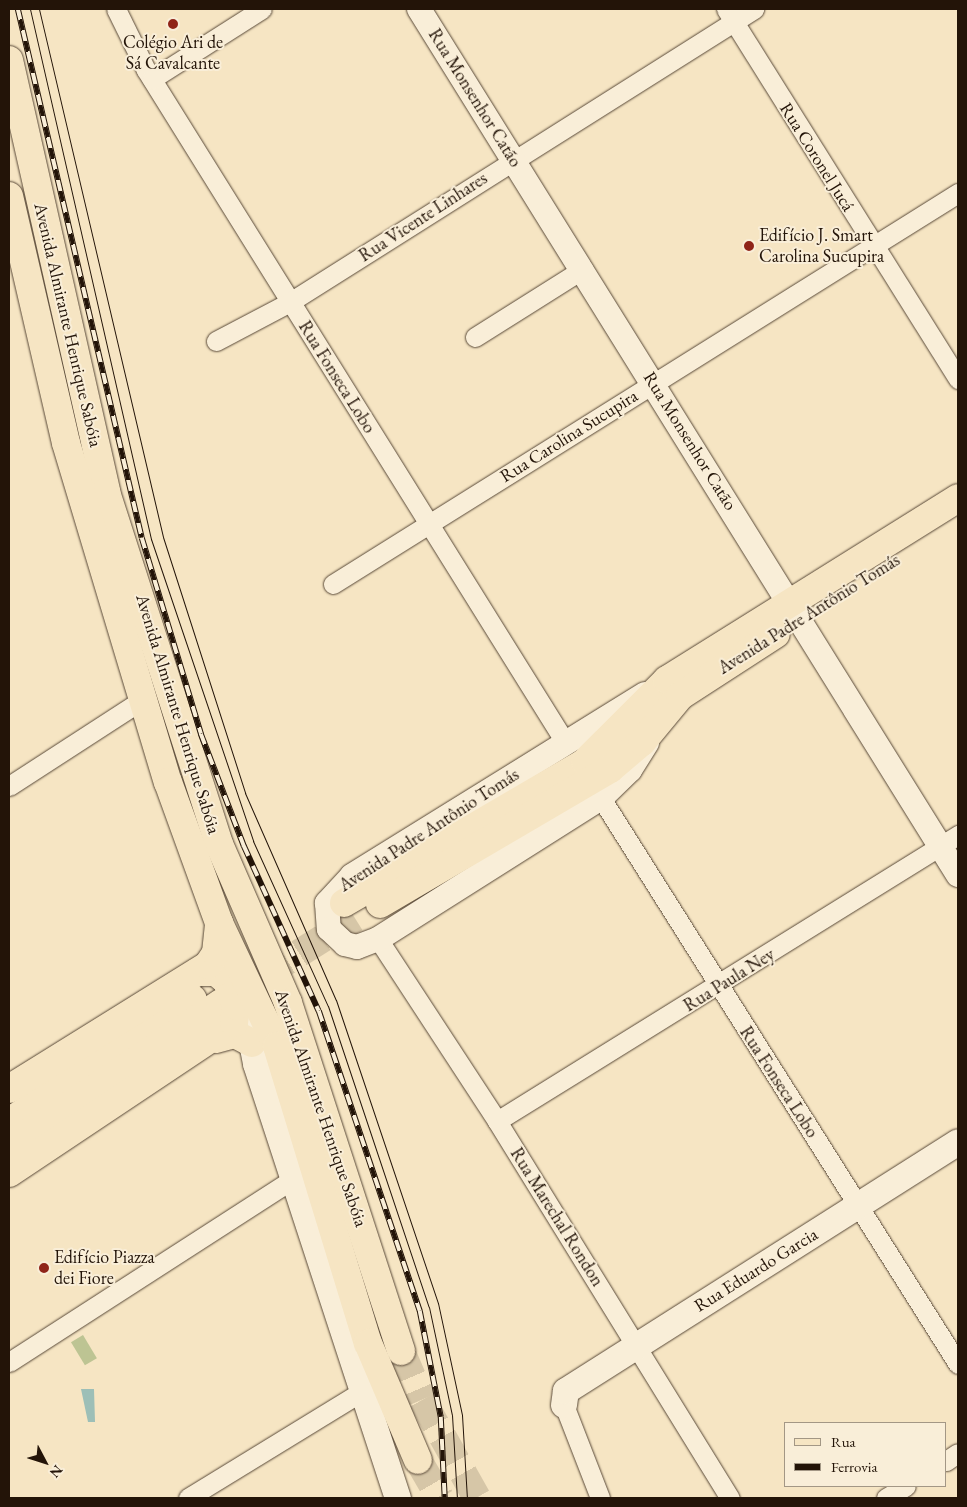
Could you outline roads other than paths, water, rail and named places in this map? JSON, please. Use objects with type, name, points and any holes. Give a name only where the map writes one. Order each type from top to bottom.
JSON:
[{"type":"main road","name":"Avenida Almirante Henrique Sabóia","points":[[9,60],[106,492],[219,844],[291,1012],[401,1351]]},
{"type":"main road","name":"Avenida Almirante Henrique Sabóia","points":[[9,196],[66,443],[168,782],[219,923],[258,1000],[278,1046],[368,1343],[418,1460]]},
{"type":"main road","name":"Avenida Padre Antônio Tomás","points":[[958,498],[795,611],[699,683],[610,769],[349,911],[585,762],[667,680],[795,611],[958,521]]},
{"type":"main road","points":[[9,1122],[212,986],[219,923]]},
{"type":"main road","points":[[9,1147],[212,986],[222,975],[236,1006],[234,1023],[216,1039],[9,1172]]},
{"type":"main road","points":[[9,1089],[212,986]]},
{"type":"main road","name":"Avenida Almirante Henrique Sabóia","points":[[258,1000],[252,1043],[293,1178],[398,1498]]},
{"type":"main road","points":[[216,1039],[235,1034],[252,1043]]},
{"type":"main road","points":[[9,1147],[97,1115]]},
{"type":"main road","name":"Rua Eduardo Garcia","points":[[564,1405],[566,1391],[958,1142]]},
{"type":"street","name":"Rua Fonseca Lobo","points":[[116,9],[152,79],[565,742]]},
{"type":"street","points":[[152,79],[262,9]]},
{"type":"street","name":"Rua Monsenhor Catão","points":[[419,9],[654,382],[795,611],[949,840],[958,875]]},
{"type":"street","name":"Rua Vicente Linhares","points":[[216,341],[290,302],[730,15],[754,9]]},
{"type":"street","name":"Rua Coronel Jucá","points":[[730,15],[872,247],[958,379]]},
{"type":"street","name":"Rua Carolina Sucupira","points":[[333,584],[958,193]]},
{"type":"street","points":[[475,337],[583,269]]},
{"type":"street","name":"Avenida Padre Antônio Tomás","points":[[666,714],[630,770],[601,798],[378,939],[357,947],[336,937],[327,920],[332,893],[565,742],[667,680]]},
{"type":"street","points":[[9,786],[144,698]]},
{"type":"street","name":"Rua Fonseca Lobo","points":[[601,798],[717,987],[859,1205],[958,1364]]},
{"type":"street","name":"Rua Paula Ney","points":[[497,1121],[717,987],[949,840]]},
{"type":"street","name":"Rua Marechal Rondon","points":[[378,939],[497,1121],[730,1498]]},
{"type":"street","points":[[9,1362],[293,1178]]},
{"type":"street","points":[[188,1498],[364,1390]]},
{"type":"street","points":[[564,1405],[600,1498]]},
{"type":"street","points":[[947,1460],[958,1453]]},
{"type":"street","points":[[886,1498],[904,1487]]},
{"type":"water","points":[[81,1389],[94,1389],[95,1422],[88,1422]]},
{"type":"tunnel","points":[[228,998],[355,918]]},
{"type":"tunnel","points":[[401,1351],[422,1400],[477,1498]]},
{"type":"tunnel","points":[[418,1460],[440,1498]]},
{"type":"tram line","points":[[30,9],[151,539],[253,841],[328,1006],[429,1307],[452,1415],[457,1498]]},
{"type":"tram line","points":[[39,9],[163,537],[245,793],[336,1000],[438,1303],[462,1415],[467,1498]]},
{"type":"railway","points":[[18,9],[142,538],[201,734],[244,846],[319,1011],[420,1311],[441,1417],[445,1498]]},
{"type":"place","name":"Colégio Ari de Sá Cavalcante","points":[[173,24]]},
{"type":"place","name":"Edifício J. Smart Carolina Sucupira","points":[[749,246]]},
{"type":"place","name":"Edifício Piazza dei Fiore","points":[[44,1268]]}]
